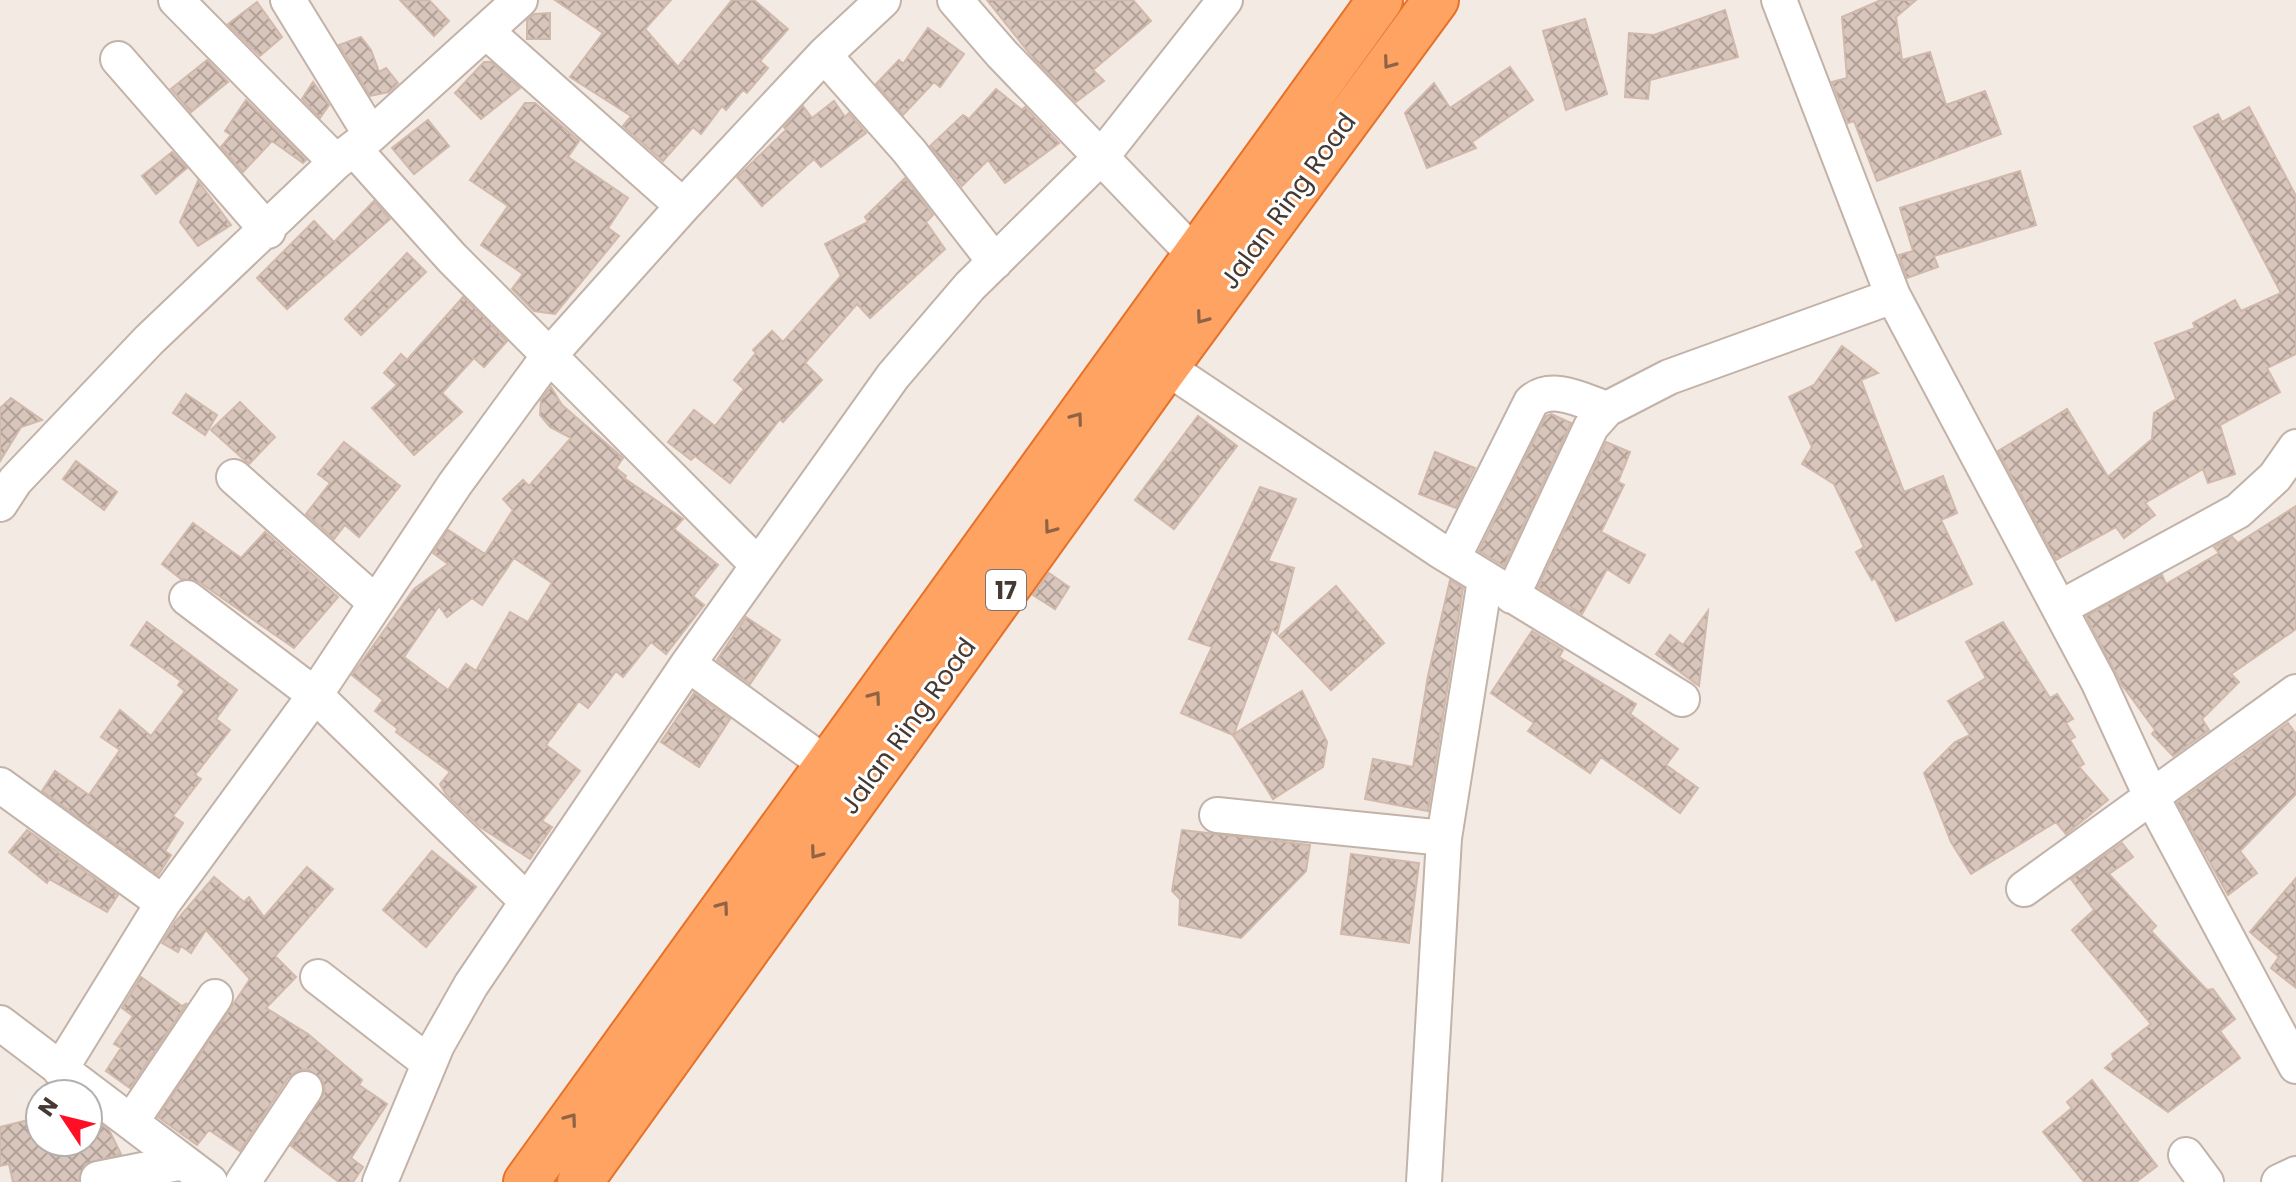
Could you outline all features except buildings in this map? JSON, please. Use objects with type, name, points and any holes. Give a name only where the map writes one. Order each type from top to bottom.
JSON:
[{"type":"highway","name":"Jalan Ring Road","points":[[526,1182],[826,764],[1183,242],[1380,0]]},
{"type":"highway","name":"Jalan Ring Road","points":[[580,1182],[1166,367],[1436,0]]},
{"type":"highway","points":[[651,1007],[688,1031]]},
{"type":"street","points":[[176,0],[354,149],[548,357],[758,565]]},
{"type":"street","points":[[288,0],[354,149]]},
{"type":"street","points":[[0,504],[15,481],[149,340],[354,149],[488,33],[520,0]]},
{"type":"street","points":[[60,1070],[163,903],[315,695],[455,484],[548,357],[824,55],[883,0]]},
{"type":"street","points":[[955,0],[1001,53],[1183,242]]},
{"type":"street","points":[[380,1182],[429,1063],[471,985],[688,664],[893,376],[932,328],[995,262],[1112,167],[1225,0]]},
{"type":"street","points":[[1779,0],[1893,296],[1982,469],[2060,608],[2151,796],[2296,1066]]},
{"type":"street","points":[[488,33],[683,206]]},
{"type":"street","points":[[824,55],[909,151],[995,262]]},
{"type":"street","points":[[118,59],[268,231]]},
{"type":"street","points":[[1424,1182],[1444,838],[1499,588],[1591,427],[1607,409],[1669,377],[1893,296]]},
{"type":"street","points":[[1166,367],[1499,588],[1682,699]]},
{"type":"street","points":[[1453,558],[1531,402],[1541,393],[1551,392],[1607,409]]},
{"type":"street","points":[[2060,608],[2238,511],[2275,477],[2296,447]]},
{"type":"street","points":[[234,477],[376,603]]},
{"type":"street","points":[[187,598],[315,695],[527,901]]},
{"type":"street","points":[[688,664],[826,764]]},
{"type":"street","points":[[2024,889],[2296,692]]},
{"type":"street","points":[[0,785],[163,903]]},
{"type":"street","points":[[1217,815],[1444,838]]},
{"type":"street","points":[[318,977],[429,1063]]},
{"type":"street","points":[[131,1122],[215,997]]},
{"type":"street","points":[[0,1023],[197,1172]]},
{"type":"street","points":[[243,1182],[305,1089]]},
{"type":"street","points":[[98,1179],[197,1172]]},
{"type":"street","points":[[2279,1182],[2296,1174]]}]
